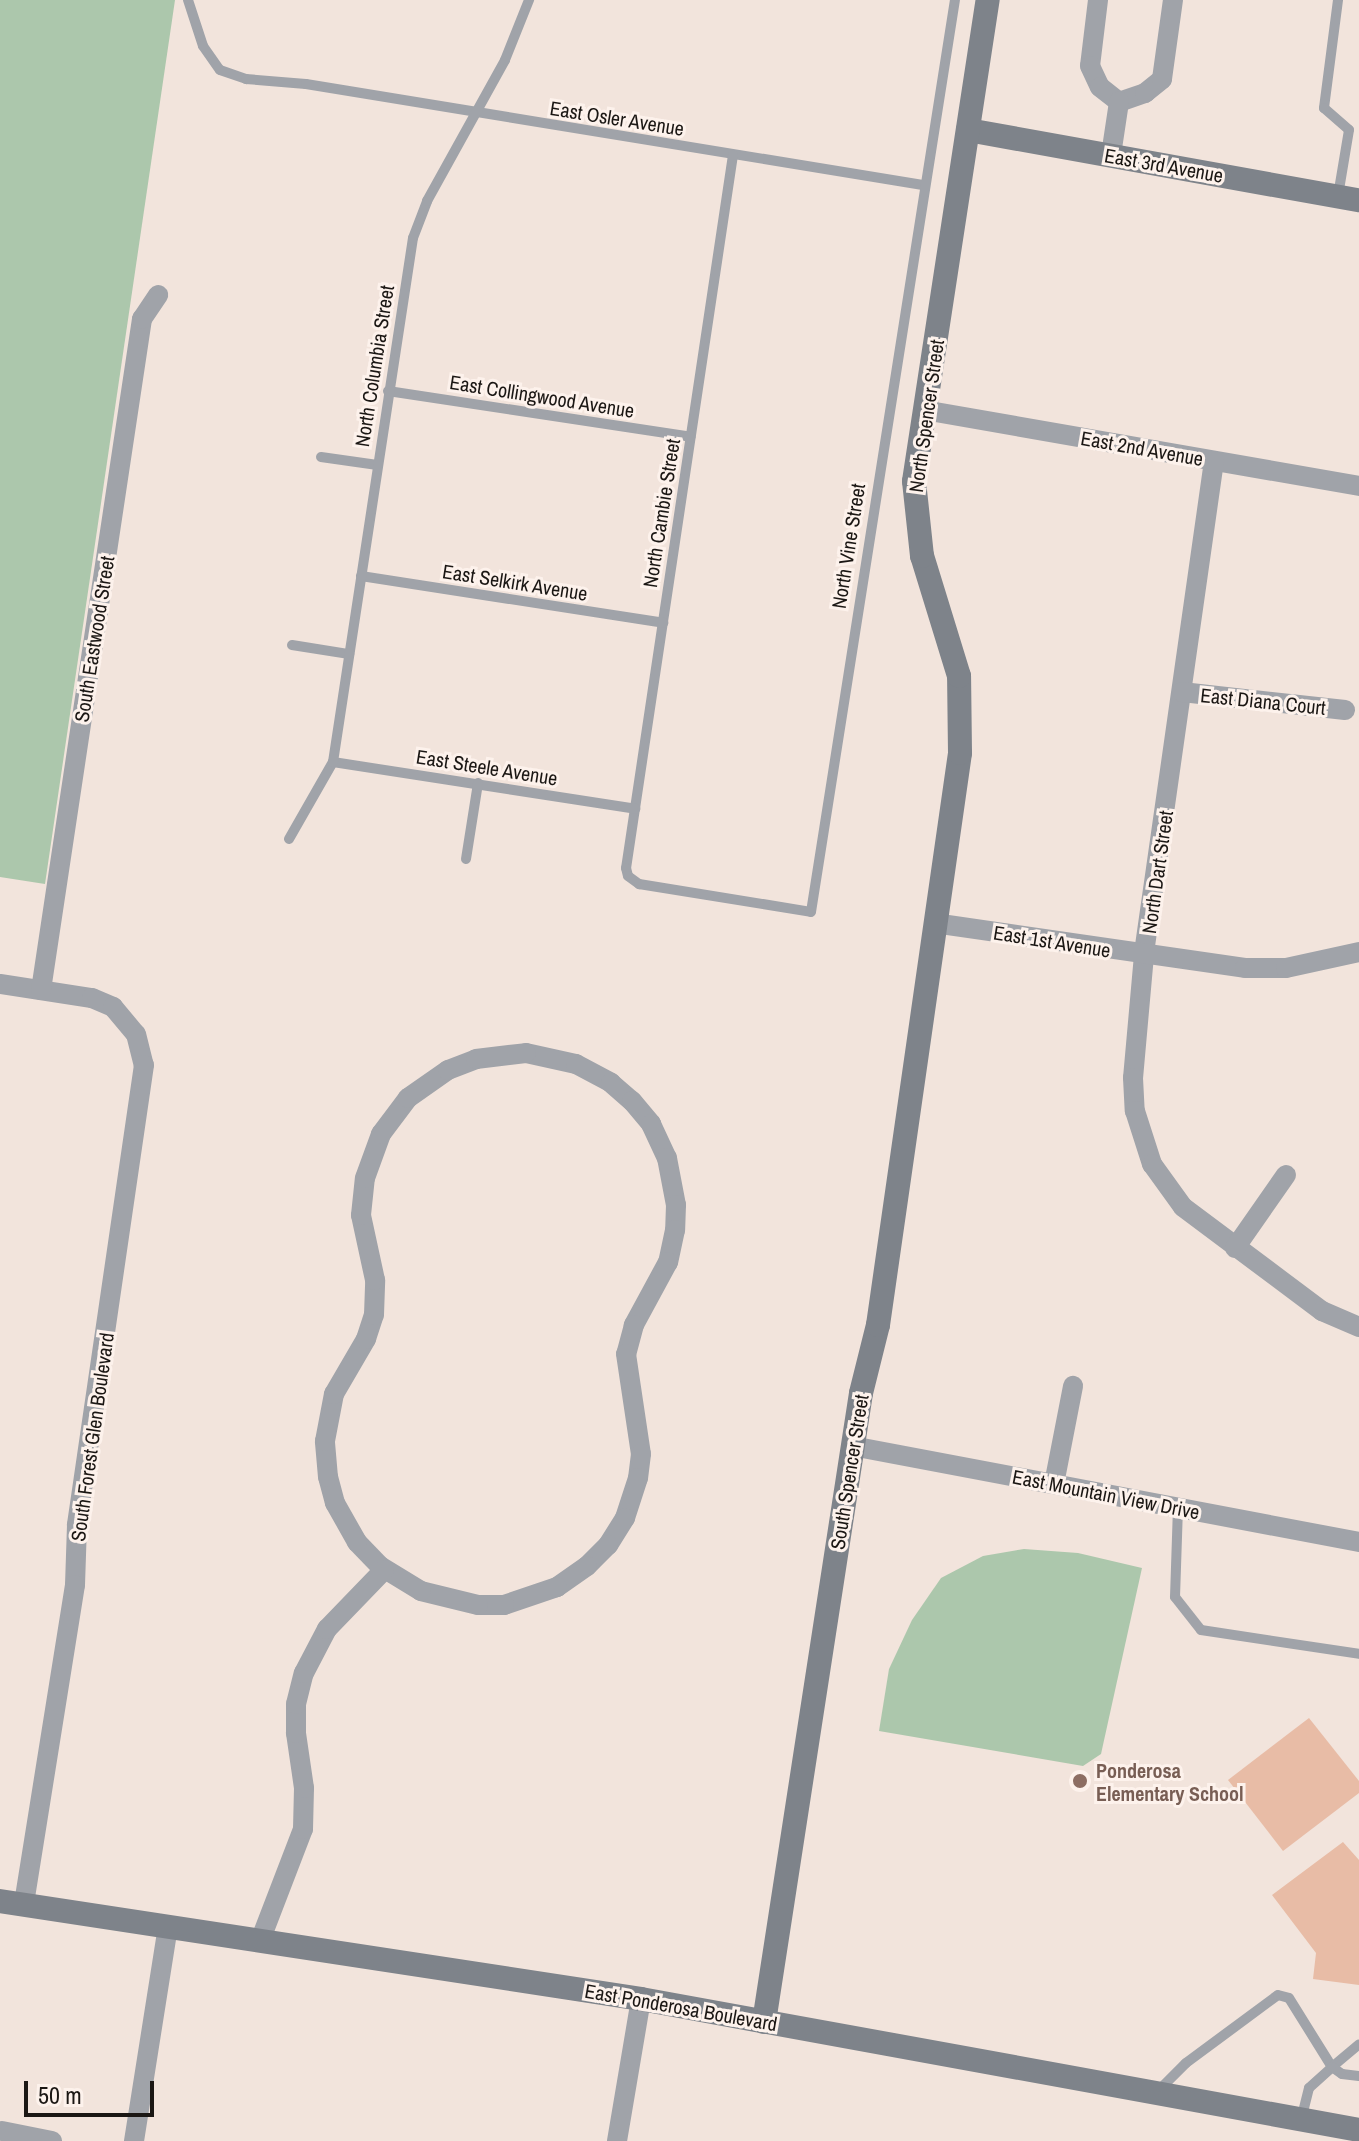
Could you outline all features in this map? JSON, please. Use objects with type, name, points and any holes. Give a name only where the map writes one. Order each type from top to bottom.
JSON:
[{"type":"street","points":[[1098,0],[1090,66],[1100,87],[1119,102]]},
{"type":"street","points":[[1119,102],[1145,93],[1162,79],[1173,0]]},
{"type":"street","name":"North Spencer Street","points":[[934,923],[960,753],[962,699],[954,650],[929,582],[918,534],[914,481],[968,130],[982,1]]},
{"type":"street","points":[[1111,155],[1119,102]]},
{"type":"street","name":"East 3rd Avenue","points":[[968,130],[1348,198]]},
{"type":"street","name":"South Eastwood Street","points":[[41,990],[142,319],[158,295]]},
{"type":"street","name":"East 2nd Avenue","points":[[924,410],[1359,486]]},
{"type":"street","name":"North Dart Street","points":[[1214,461],[1144,955],[1133,1078],[1139,1129],[1152,1164],[1171,1194],[1235,1248],[1322,1311],[1359,1327]]},
{"type":"street","name":"East Diana Court","points":[[1182,692],[1345,710]]},
{"type":"street","name":"East 1st Avenue","points":[[934,923],[1245,968],[1286,968],[1359,952]]},
{"type":"street","name":"South Spencer Street","points":[[764,2022],[852,1446],[885,1279],[934,923]]},
{"type":"street","points":[[0,984],[41,990]]},
{"type":"street","name":"South Forest Glen Boulevard","points":[[12,1902],[62,1678],[75,1585],[77,1525],[142,1088],[143,1054],[126,1020],[113,1007],[92,998],[41,990]]},
{"type":"street","points":[[526,1053],[576,1064],[611,1083],[632,1101],[658,1137],[673,1181],[675,1217],[671,1252],[659,1284],[634,1325],[626,1354],[641,1438],[632,1500],[608,1545],[587,1566],[557,1587],[529,1599],[504,1605],[478,1605],[421,1591],[384,1570],[349,1529],[335,1503],[325,1461],[326,1425],[334,1394],[366,1339],[374,1315],[375,1280],[361,1215],[362,1191],[372,1155],[381,1134],[408,1098],[448,1070],[476,1059],[526,1053]]},
{"type":"street","points":[[1235,1248],[1286,1175]]},
{"type":"street","points":[[1054,1484],[1073,1386]]},
{"type":"street","name":"East Mountain View Drive","points":[[852,1446],[1359,1542]]},
{"type":"street","points":[[260,1941],[303,1829],[304,1788],[296,1733],[296,1704],[304,1673],[327,1629],[384,1570]]},
{"type":"street","name":"East Ponderosa Boulevard","points":[[12,1902],[641,1999],[1359,2130]]},
{"type":"street","points":[[134,2141],[168,1927]]},
{"type":"street","points":[[617,2141],[641,1999]]},
{"type":"street","points":[[2,2131],[52,2141]]},
{"type":"lane","name":"East Osler Avenue","points":[[188,0],[203,46],[220,70],[246,79],[306,84],[923,185]]},
{"type":"lane","name":"North Columbia Street","points":[[333,762],[388,391],[418,223],[441,175],[479,113],[516,37],[529,0]]},
{"type":"lane","name":"North Vine Street","points":[[628,876],[643,885],[811,912],[923,185],[955,0]]},
{"type":"lane","points":[[1338,0],[1324,108],[1354,130],[1348,198]]},
{"type":"lane","name":"North Cambie Street","points":[[628,876],[626,868],[733,155]]},
{"type":"lane","name":"East Collingwood Avenue","points":[[388,391],[691,437]]},
{"type":"lane","points":[[321,457],[377,465]]},
{"type":"lane","name":"East Selkirk Avenue","points":[[361,576],[663,623]]},
{"type":"lane","points":[[292,645],[349,654]]},
{"type":"lane","points":[[289,839],[333,762]]},
{"type":"lane","name":"East Steele Avenue","points":[[333,762],[635,809]]},
{"type":"lane","points":[[466,859],[478,783]]},
{"type":"lane","points":[[1178,1507],[1175,1597],[1201,1630],[1359,1654]]},
{"type":"lane","points":[[1154,2094],[1186,2063],[1278,1995],[1289,1998],[1332,2067],[1342,2074],[1359,2076]]},
{"type":"lane","points":[[1301,2121],[1309,2088],[1359,2044]]},
{"type":"green space","points":[[0,0],[175,0],[45,884],[0,877]]},
{"type":"green space","points":[[1024,1549],[1078,1553],[1142,1568],[1101,1754],[1083,1766],[879,1731],[889,1669],[912,1620],[941,1578],[983,1556]]},
{"type":"building","points":[[1309,1718],[1359,1781],[1359,1793],[1283,1851],[1228,1780]]},
{"type":"building","points":[[1343,1842],[1359,1860],[1359,1985],[1313,1979],[1316,1953],[1272,1895]]},
{"type":"place","name":"Ponderosa Elementary School","points":[[1080,1781]]}]
